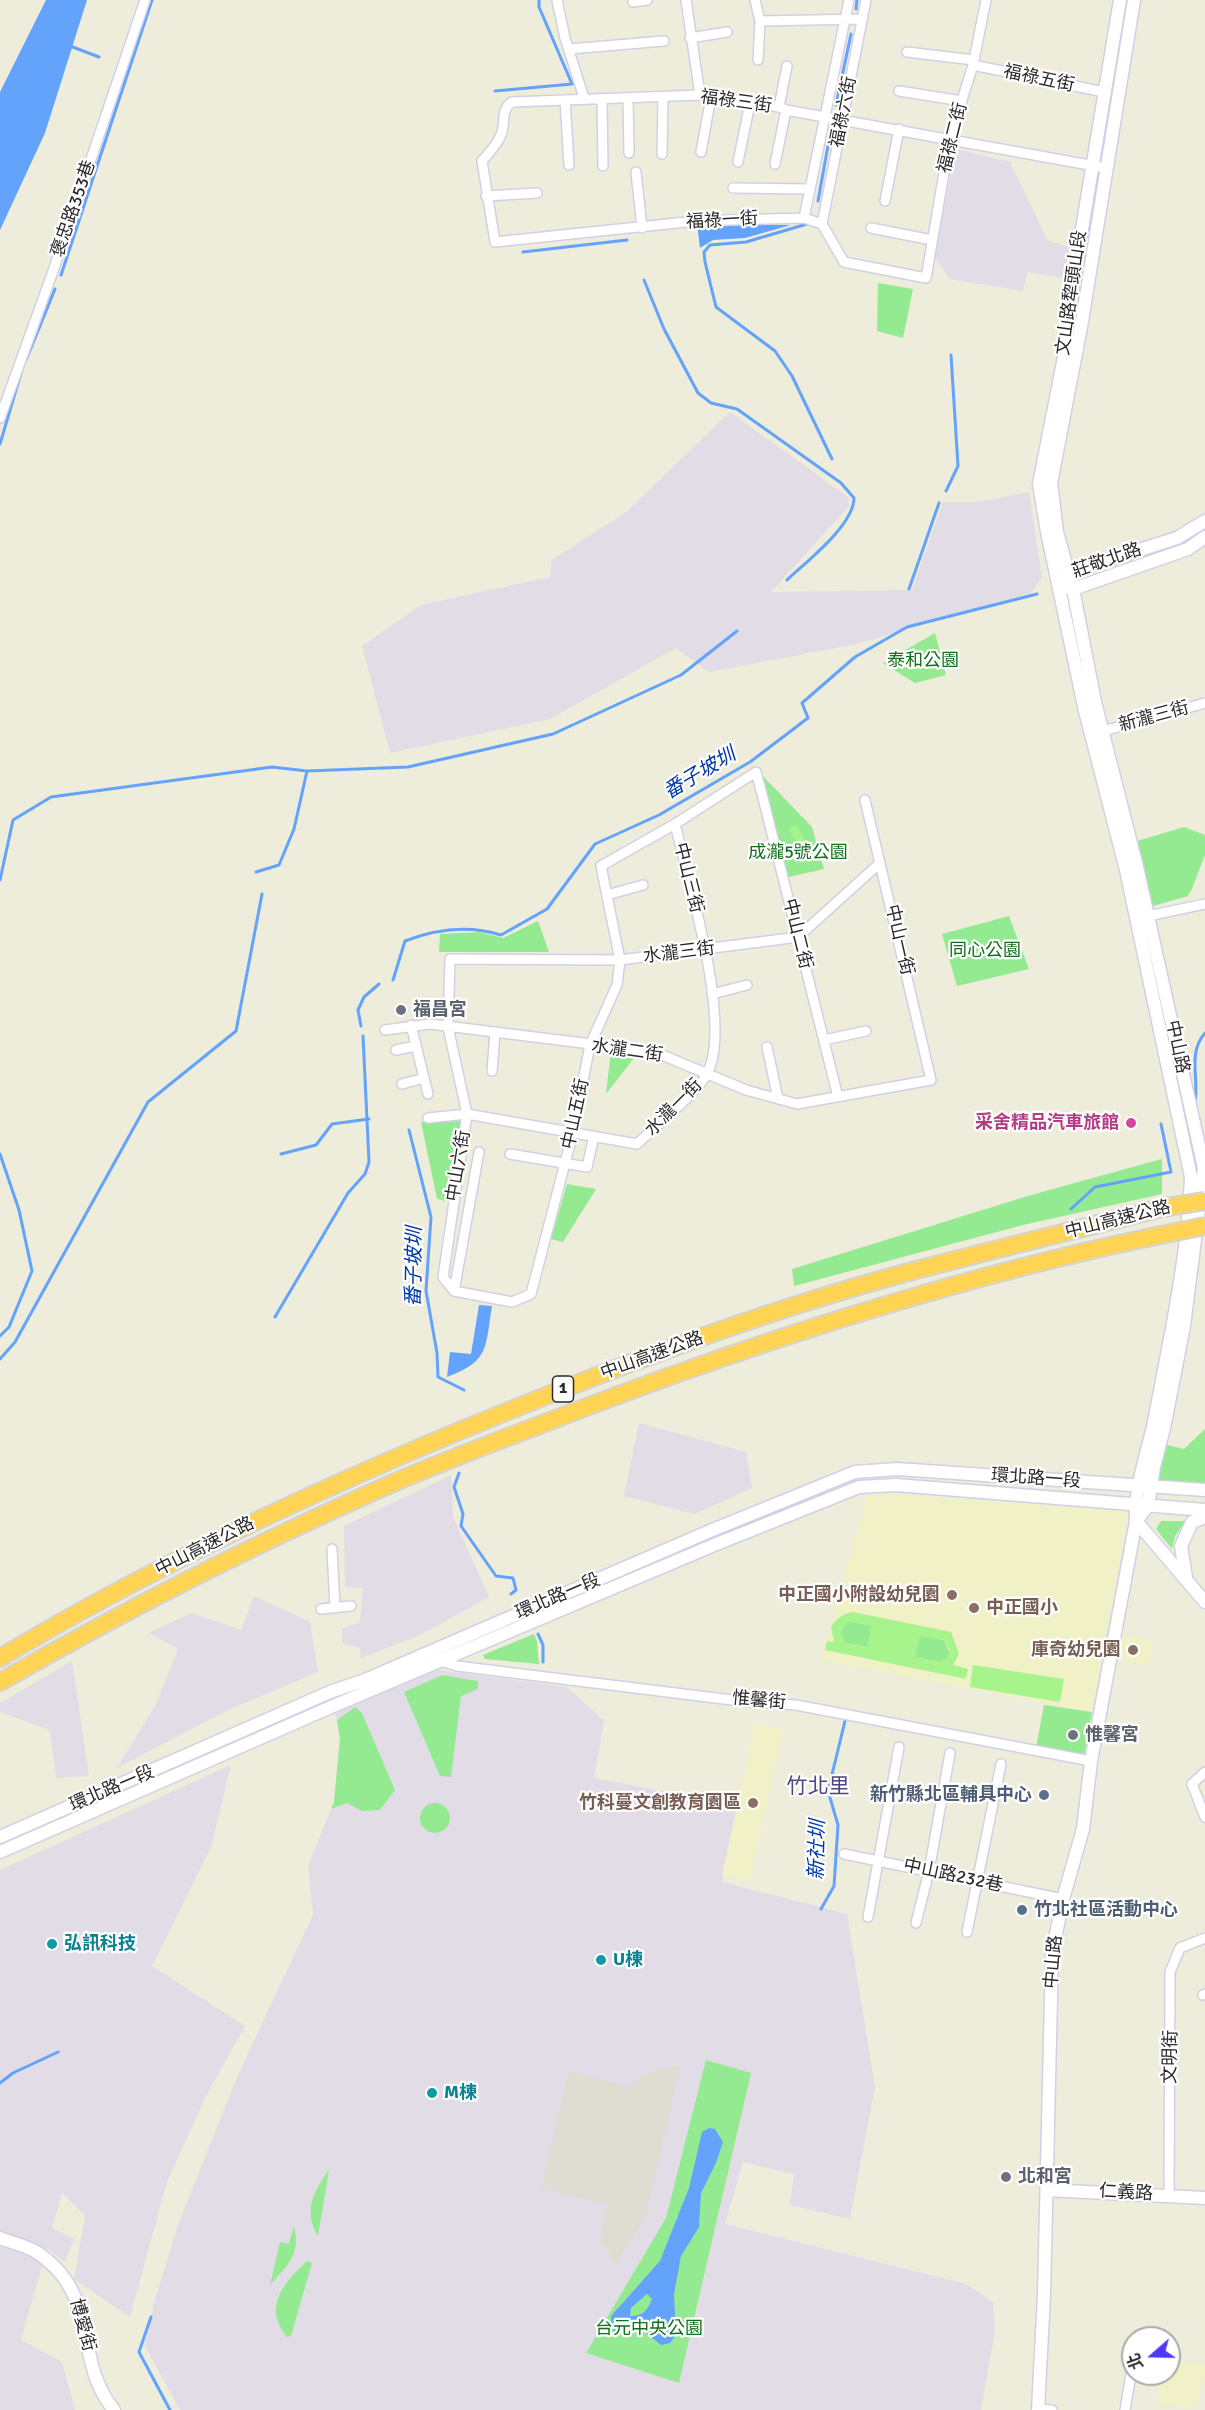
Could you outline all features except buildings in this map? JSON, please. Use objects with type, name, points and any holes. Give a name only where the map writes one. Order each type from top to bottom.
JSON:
[{"type":"highway","name":"中山高速公路","points":[[0,1658],[124,1587],[262,1518],[391,1458],[581,1381],[725,1329],[887,1278],[1161,1208],[1205,1201]]},
{"type":"highway","name":"中山高速公路","points":[[0,1682],[218,1564],[386,1486],[644,1385],[789,1335],[1061,1256],[1205,1226]]},
{"type":"street","name":"褒忠路353巷","points":[[0,418],[52,274],[145,0]]},
{"type":"street","points":[[557,0],[584,98]]},
{"type":"street","points":[[633,2],[647,0]]},
{"type":"street","points":[[686,0],[700,95]]},
{"type":"street","points":[[755,0],[760,21],[758,60]]},
{"type":"street","name":"福祿六街","points":[[804,218],[849,0]]},
{"type":"street","name":"福祿六街","points":[[822,224],[866,0]]},
{"type":"street","name":"福祿二街","points":[[822,224],[844,262],[926,278],[950,138],[974,63],[986,0]]},
{"type":"street","name":"文山路犂頭山段","points":[[1058,586],[1039,484],[1064,357],[1092,166],[1120,0]]},
{"type":"street","name":"文山路犂頭山段","points":[[1067,573],[1057,532],[1051,483],[1081,327],[1134,0]]},
{"type":"street","points":[[760,21],[863,19]]},
{"type":"street","points":[[690,38],[727,32]]},
{"type":"street","points":[[569,49],[663,40]]},
{"type":"street","name":"福祿五街","points":[[907,52],[974,63],[1104,92]]},
{"type":"street","points":[[775,164],[787,66]]},
{"type":"street","points":[[899,91],[962,101]]},
{"type":"street","name":"福祿三街","points":[[495,242],[482,161],[501,136],[506,106],[512,102],[700,95],[950,138],[1106,168]]},
{"type":"street","points":[[662,154],[663,97]]},
{"type":"street","points":[[701,152],[711,97]]},
{"type":"street","points":[[628,98],[629,153]]},
{"type":"street","points":[[602,99],[603,166]]},
{"type":"street","points":[[565,100],[569,165]]},
{"type":"street","points":[[738,162],[750,103]]},
{"type":"street","points":[[885,201],[899,129]]},
{"type":"street","points":[[636,172],[642,228]]},
{"type":"street","points":[[733,188],[810,189]]},
{"type":"street","points":[[486,196],[537,193]]},
{"type":"street","name":"福祿一街","points":[[495,242],[696,221],[804,218],[822,224]]},
{"type":"street","points":[[871,228],[932,240]]},
{"type":"street","name":"莊敬北路","points":[[1205,521],[1177,538],[1067,573],[1058,586],[1073,589],[1188,549],[1205,537]]},
{"type":"street","name":"中山路","points":[[1067,573],[1073,589],[1103,731],[1205,1168],[1184,1326],[1145,1486]]},
{"type":"street","name":"中山路","points":[[1038,2409],[1053,1954],[1063,1899],[1083,1829],[1090,1761],[1136,1521],[1145,1486],[1190,1222],[1191,1177],[1133,905],[1085,711],[1058,586]]},
{"type":"street","name":"新瀧三街","points":[[1103,731],[1205,704]]},
{"type":"street","name":"中山二街","points":[[675,824],[756,772],[838,1097]]},
{"type":"street","name":"中山一街","points":[[865,800],[931,1080]]},
{"type":"street","name":"中山五街","points":[[454,1291],[512,1302],[531,1294],[573,1132],[590,1045],[617,985],[620,960],[601,866],[675,824]]},
{"type":"street","name":"中山三街","points":[[675,824],[706,948],[716,1044],[708,1074]]},
{"type":"street","points":[[798,937],[880,863]]},
{"type":"street","points":[[607,895],[643,885]]},
{"type":"street","points":[[1148,916],[1204,901]]},
{"type":"street","name":"水瀧三街","points":[[450,959],[620,960],[798,937]]},
{"type":"street","name":"中山六街","points":[[450,959],[448,1027],[467,1114],[442,1277],[454,1291]]},
{"type":"street","points":[[712,994],[747,985]]},
{"type":"street","points":[[411,1025],[428,1094]]},
{"type":"street","name":"水瀧二街","points":[[385,1030],[411,1025],[448,1027],[655,1052],[708,1074],[797,1104],[931,1080]]},
{"type":"street","points":[[824,1040],[866,1031]]},
{"type":"street","points":[[492,1071],[495,1033]]},
{"type":"street","points":[[396,1050],[416,1046]]},
{"type":"street","points":[[767,1047],[778,1099]]},
{"type":"street","name":"水瀧一街","points":[[428,1118],[467,1114],[637,1144],[708,1074]]},
{"type":"street","points":[[402,1083],[424,1078]]},
{"type":"street","points":[[510,1154],[587,1167],[594,1136]]},
{"type":"street","points":[[454,1291],[479,1152]]},
{"type":"street","points":[[1191,1177],[1205,1168]]},
{"type":"street","name":"環北路一段","points":[[0,1837],[330,1692],[429,1653],[710,1531],[855,1472],[897,1469],[1205,1490]]},
{"type":"street","name":"環北路一段","points":[[0,1852],[714,1545],[859,1487],[896,1485],[1205,1510]]},
{"type":"street","points":[[1186,1579],[1181,1546],[1192,1522],[1205,1517]]},
{"type":"street","points":[[1136,1521],[1205,1602]]},
{"type":"street","points":[[332,1549],[335,1608]]},
{"type":"street","points":[[321,1609],[351,1606]]},
{"type":"street","points":[[429,1653],[439,1662]]},
{"type":"street","name":"惟馨街","points":[[439,1662],[621,1687],[796,1705],[1090,1761]]},
{"type":"street","points":[[868,1917],[899,1747]]},
{"type":"street","points":[[916,1923],[929,1871],[950,1753]]},
{"type":"street","points":[[967,1932],[1001,1764]]},
{"type":"street","points":[[1205,1773],[1192,1784],[1205,1817]]},
{"type":"street","name":"中山路232巷","points":[[844,1854],[1063,1899]]},
{"type":"street","name":"文明街","points":[[1169,2196],[1170,1972],[1180,1948],[1205,1938]]},
{"type":"street","name":"仁義路","points":[[1047,2190],[1205,2198]]},
{"type":"street","name":"博愛街","points":[[0,2238],[37,2252],[70,2285],[83,2314],[94,2378],[114,2410]]},
{"type":"street","points":[[1125,2410],[1129,2386]]},
{"type":"street","points":[[1038,2409],[1052,2410]]},
{"type":"shaded area","points":[[956,149],[1010,162],[1048,241],[1069,247],[1064,278],[1027,272],[1023,291],[950,279],[934,256]]},
{"type":"shaded area","points":[[730,412],[848,497],[849,506],[771,592],[912,590],[943,502],[979,502],[1029,492],[1042,577],[1031,593],[857,644],[709,672],[676,648],[550,719],[390,753],[362,646],[421,605],[550,577],[552,560],[626,512]]},
{"type":"shaded area","points":[[639,1423],[746,1452],[752,1488],[694,1514],[624,1496]]},
{"type":"shaded area","points":[[451,1475],[453,1517],[489,1597],[418,1636],[361,1658],[360,1648],[342,1643],[342,1628],[360,1623],[363,1588],[345,1587],[344,1526]]},
{"type":"shaded area","name":"中正國小","points":[[868,1492],[1127,1511],[1121,1557],[1092,1712],[821,1660]]},
{"type":"shaded area","points":[[254,1596],[310,1622],[318,1672],[228,1710],[117,1768],[155,1706],[178,1649],[149,1633],[191,1613],[241,1630]]},
{"type":"shaded area","name":"庫奇幼兒園","points":[[1117,1634],[1153,1641],[1149,1665],[1113,1659]]},
{"type":"shaded area","points":[[72,1661],[89,1776],[56,1778],[50,1730],[0,1712],[0,1703]]},
{"type":"shaded area","points":[[430,1669],[567,1687],[604,1721],[594,1778],[738,1806],[722,1882],[847,1914],[875,2087],[850,2219],[790,2205],[794,2174],[743,2162],[725,2224],[966,2284],[993,2302],[995,2331],[981,2410],[180,2410],[145,2346],[155,2299],[179,2222],[237,2077],[313,1915],[308,1866],[334,1802],[340,1738],[334,1707]]},
{"type":"shaded area","name":"竹科蔓文創教育園區","points":[[755,1724],[783,1730],[750,1882],[722,1875]]},
{"type":"shaded area","points":[[231,1765],[211,1847],[152,1966],[245,2026],[206,2096],[167,2182],[130,2317],[74,2279],[85,2216],[62,2193],[52,2228],[74,2239],[65,2262],[47,2248],[21,2340],[62,2362],[75,2410],[0,2410],[0,1870]]},
{"type":"shaded area","points":[[680,2067],[646,2214],[616,2264],[600,2239],[608,2204],[542,2188],[569,2071],[631,2088],[639,2078],[664,2068]]},
{"type":"shaded area","points":[[1181,2361],[1205,2365],[1205,2376],[1195,2408],[1158,2404],[1159,2386],[1181,2386]]},
{"type":"green space","points":[[878,283],[913,289],[903,338],[877,331]]},
{"type":"green space","name":"泰和公園","points":[[935,633],[946,675],[915,683],[883,663]]},
{"type":"green space","name":"成瀧5號公園","points":[[757,770],[812,827],[824,869],[784,878]]},
{"type":"green space","points":[[797,826],[809,847],[804,852],[789,831],[790,827]]},
{"type":"green space","points":[[1184,827],[1205,835],[1205,855],[1191,891],[1188,896],[1146,908],[1134,842]]},
{"type":"green space","name":"同心公園","points":[[1009,916],[1029,969],[957,986],[942,934]]},
{"type":"green space","points":[[538,921],[549,952],[439,952],[440,934],[479,932],[503,938]]},
{"type":"green space","points":[[611,1050],[638,1053],[606,1094]]},
{"type":"green space","points":[[462,1121],[450,1202],[437,1199],[421,1122]]},
{"type":"green space","points":[[1162,1159],[1162,1194],[1023,1225],[794,1286],[792,1269],[1031,1195]]},
{"type":"green space","points":[[567,1184],[596,1189],[563,1242],[551,1239]]},
{"type":"green space","points":[[1205,1429],[1205,1485],[1157,1480],[1163,1444],[1184,1449]]},
{"type":"green space","points":[[1161,1521],[1186,1521],[1175,1536],[1172,1549],[1156,1529]]},
{"type":"green space","points":[[853,1612],[951,1632],[959,1654],[953,1665],[968,1669],[966,1679],[825,1650],[827,1641],[834,1642],[831,1627],[835,1621]],"holes":[[[848,1621],[871,1626],[867,1648],[845,1643],[840,1631]],[[920,1636],[944,1640],[949,1649],[948,1658],[939,1662],[915,1657]]]},
{"type":"green space","points":[[848,1621],[944,1640],[950,1654],[945,1661],[939,1662],[845,1643],[840,1631]]},
{"type":"green space","points":[[534,1634],[537,1641],[539,1664],[485,1659],[483,1655]]},
{"type":"green space","points":[[973,1665],[1064,1679],[1060,1702],[970,1687]]},
{"type":"green space","points":[[442,1675],[478,1681],[478,1689],[461,1696],[451,1777],[440,1776],[404,1692]]},
{"type":"green space","points":[[1044,1705],[1092,1712],[1084,1757],[1036,1748]]},
{"type":"green space","points":[[355,1707],[362,1713],[395,1790],[380,1810],[362,1811],[347,1803],[331,1809],[334,1802],[340,1738],[337,1720]]},
{"type":"green space","points":[[435,1803],[446,1807],[450,1818],[446,1829],[435,1833],[424,1829],[420,1818],[424,1807]]},
{"type":"green space","name":"台元中央公園","points":[[706,2060],[751,2073],[679,2383],[586,2353],[666,2218]]},
{"type":"green space","points":[[329,2170],[318,2236],[311,2218],[312,2202],[318,2186]]},
{"type":"green space","points":[[294,2226],[296,2244],[294,2252],[287,2265],[270,2285],[280,2242],[289,2244]]},
{"type":"green space","points":[[307,2261],[312,2263],[291,2336],[287,2337],[276,2315],[276,2305],[284,2287]]},
{"type":"water","points":[[46,0],[87,0],[45,133],[0,230],[0,92]]},
{"type":"water","points":[[697,224],[791,225],[745,238],[713,240],[700,248]]},
{"type":"water","points":[[479,1305],[492,1306],[483,1351],[471,1365],[447,1377],[450,1352],[471,1354]]},
{"type":"water","points":[[709,2128],[715,2129],[723,2142],[716,2163],[701,2193],[699,2227],[681,2256],[674,2294],[676,2335],[670,2343],[661,2345],[640,2328],[617,2334],[612,2328],[611,2316],[660,2261],[689,2188],[702,2132]],"holes":[[[647,2294],[652,2299],[644,2312],[630,2316],[631,2308]]]},
{"type":"waterway","points":[[61,275],[152,0]]},
{"type":"waterway","points":[[495,91],[572,84],[539,7],[539,0]]},
{"type":"waterway","points":[[856,9],[857,0]]},
{"type":"waterway","points":[[836,105],[851,34]]},
{"type":"waterway","points":[[70,46],[99,57]]},
{"type":"waterway","points":[[818,201],[831,129]]},
{"type":"waterway","points":[[807,224],[746,242],[710,245],[704,252],[705,262],[716,307],[775,351],[792,376],[832,459]]},
{"type":"waterway","points":[[523,252],[627,240]]},
{"type":"waterway","points":[[644,280],[664,329],[698,393],[711,403],[737,409],[841,483],[854,498],[852,509],[838,531],[787,580]]},
{"type":"waterway","points":[[26,360],[55,289]]},
{"type":"waterway","points":[[946,491],[958,466],[951,355]]},
{"type":"waterway","points":[[0,444],[23,366]]},
{"type":"waterway","points":[[909,589],[939,503]]},
{"type":"waterway","name":"番子坡圳","points":[[393,980],[405,941],[441,931],[465,929],[501,935],[547,909],[595,844],[659,815],[750,762],[808,718],[802,703],[855,657],[907,627],[1037,594]]},
{"type":"waterway","points":[[0,880],[13,820],[51,797],[272,767],[307,771],[408,767],[553,734],[681,675],[737,631]]},
{"type":"waterway","points":[[256,872],[279,865],[294,829],[307,771]]},
{"type":"waterway","points":[[0,1359],[15,1342],[148,1102],[236,1031],[262,894]]},
{"type":"waterway","points":[[361,1026],[358,1010],[364,997],[379,984]]},
{"type":"waterway","name":"新社圳","points":[[1194,1106],[1196,1050],[1205,1033]]},
{"type":"waterway","points":[[275,1317],[348,1193],[365,1174],[369,1162],[363,1036]]},
{"type":"waterway","points":[[281,1154],[316,1145],[332,1124],[369,1119]]},
{"type":"waterway","name":"新社圳","points":[[1071,1209],[1095,1187],[1171,1172],[1161,1124]]},
{"type":"waterway","name":"番子坡圳","points":[[409,1130],[431,1217],[426,1291],[437,1353],[438,1377],[464,1390]]},
{"type":"waterway","points":[[0,1154],[19,1210],[32,1271],[9,1327],[0,1336]]},
{"type":"waterway","name":"番子坡圳","points":[[459,1473],[454,1487],[463,1514],[461,1526],[496,1576],[513,1578],[516,1590],[511,1594]]},
{"type":"waterway","points":[[538,1634],[543,1645],[543,1662]]},
{"type":"waterway","name":"新社圳","points":[[821,1909],[834,1886],[838,1825],[828,1791],[845,1721]]},
{"type":"waterway","points":[[0,2083],[13,2073],[58,2052]]},
{"type":"waterway","name":"番子坡圳","points":[[151,2317],[139,2352],[170,2410]]},
{"type":"place","name":"福昌宮","points":[[401,1010]]},
{"type":"place","name":"采舍精品汽車旅館","points":[[1131,1123]]},
{"type":"place","name":"中正國小附設幼兒園","points":[[952,1595]]},
{"type":"place","name":"中正國小","points":[[974,1608]]},
{"type":"place","name":"庫奇幼兒園","points":[[1133,1650]]},
{"type":"place","name":"惟馨宮","points":[[1073,1735]]},
{"type":"place","name":"新竹縣北區輔具中心","points":[[1044,1795]]},
{"type":"place","name":"竹科蔓文創教育園區","points":[[753,1803]]},
{"type":"place","name":"竹北社區活動中心","points":[[1022,1910]]},
{"type":"place","name":"弘訊科技","points":[[52,1944]]},
{"type":"place","name":"U棟","points":[[601,1960]]},
{"type":"place","name":"M棟","points":[[432,2093]]},
{"type":"place","name":"北和宮","points":[[1006,2177]]},
{"type":"district","name":"竹北里","points":[[818,1787]]}]
